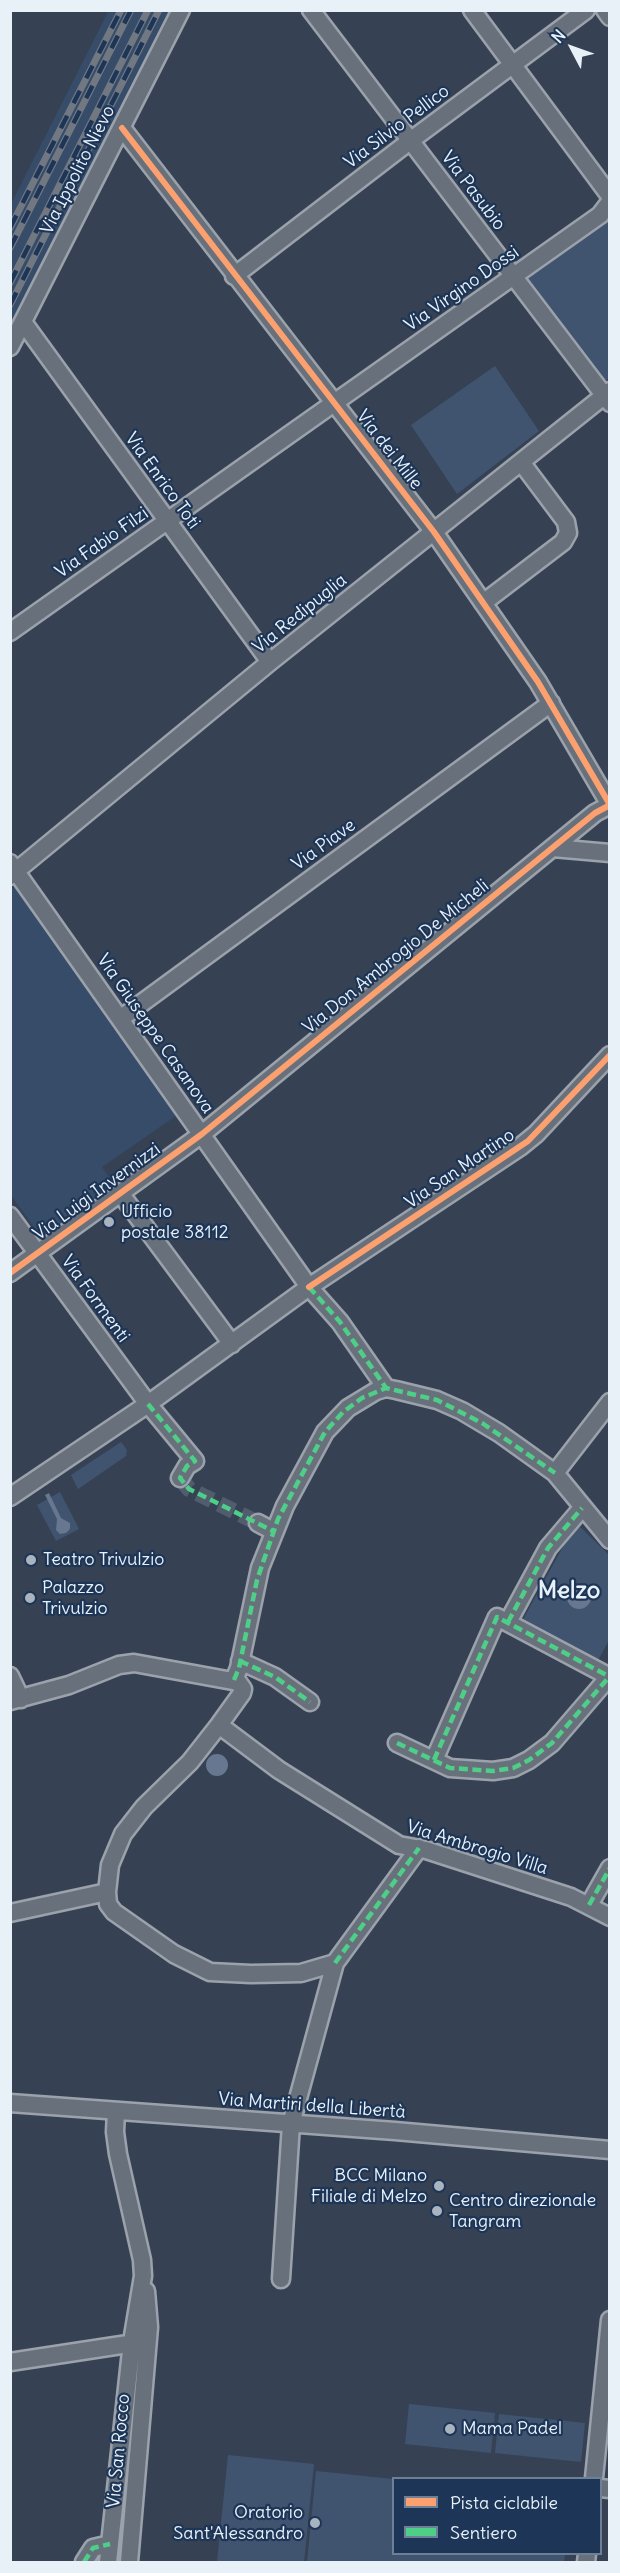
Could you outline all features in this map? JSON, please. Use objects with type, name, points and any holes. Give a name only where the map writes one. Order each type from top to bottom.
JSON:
[{"type":"street","name":"Via Ippolito Nievo","points":[[10,347],[181,10]]},
{"type":"street","name":"Via Pasubio","points":[[311,10],[513,277],[607,396]]},
{"type":"street","points":[[471,10],[605,187],[609,196]]},
{"type":"street","name":"Via Silvio Pellico","points":[[234,276],[586,10]]},
{"type":"street","points":[[605,10],[609,17]]},
{"type":"street","name":"Via dei Mille","points":[[122,128],[234,276],[434,532],[551,703],[609,805]]},
{"type":"street","name":"Via Virgino Dossi","points":[[334,404],[600,215],[609,202]]},
{"type":"street","name":"Via Enrico Toti","points":[[23,322],[270,662]]},
{"type":"street","name":"Via Redipuglia","points":[[13,870],[270,662],[607,396]]},
{"type":"street","name":"Via Fabio Filzi","points":[[10,632],[334,404]]},
{"type":"street","points":[[483,603],[563,542],[568,533],[566,522],[521,462]]},
{"type":"street","name":"Via Piave","points":[[120,1019],[551,703]]},
{"type":"street","name":"Via Don Ambrogio De Micheli","points":[[202,1134],[595,813],[609,805]]},
{"type":"street","points":[[553,848],[609,853]]},
{"type":"street","name":"Via Giuseppe Casanova","points":[[13,870],[309,1287],[340,1322],[387,1388]]},
{"type":"street","name":"Via San Martino","points":[[10,1497],[148,1404],[309,1287],[528,1141],[609,1055]]},
{"type":"street","name":"Via Luigi Invernizzi","points":[[10,1273],[202,1134]]},
{"type":"street","points":[[120,1193],[232,1344]]},
{"type":"street","name":"Via Formenti","points":[[10,1216],[148,1404],[195,1461],[187,1466],[180,1478]]},
{"type":"street","points":[[335,1963],[315,1970],[294,1973],[210,1972],[183,1960],[114,1912],[108,1904],[106,1892],[110,1865],[123,1834],[144,1807],[180,1772],[240,1697],[240,1661],[255,1587],[273,1531],[301,1473],[325,1432],[358,1401],[375,1391],[387,1388],[420,1395],[462,1411],[499,1433],[555,1473],[609,1540]]},
{"type":"street","points":[[555,1473],[609,1402]]},
{"type":"street","points":[[508,1622],[549,1548],[582,1508]]},
{"type":"street","points":[[258,1523],[273,1531]]},
{"type":"street","points":[[397,1743],[450,1768],[493,1771],[521,1764],[558,1737],[609,1677],[497,1617],[434,1760]]},
{"type":"street","points":[[240,1661],[275,1677],[310,1702]]},
{"type":"street","points":[[10,1676],[16,1700],[69,1685],[119,1665],[134,1663],[239,1684]]},
{"type":"street","name":"Via Ambrogio Villa","points":[[219,1725],[272,1766],[395,1843],[404,1847],[419,1848],[589,1905],[609,1917]]},
{"type":"street","points":[[281,2279],[291,2124],[335,1963],[419,1848]]},
{"type":"street","points":[[589,1905],[609,1868]]},
{"type":"street","points":[[10,1913],[106,1892]]},
{"type":"street","name":"Via Martiri della Libertà","points":[[10,2103],[609,2150]]},
{"type":"street","name":"Via San Rocco","points":[[84,2562],[93,2548],[109,2557],[140,2343],[148,2306],[142,2260],[118,2154],[115,2132],[116,2111]]},
{"type":"street","points":[[594,2477],[608,2361],[609,2320]]},
{"type":"street","points":[[10,2362],[140,2343]]},
{"type":"street","name":"Via San Rocco","points":[[129,2562],[140,2343]]},
{"type":"shaded area","points":[[109,10],[170,11],[11,324],[11,204]]},
{"type":"shaded area","points":[[609,221],[609,378],[602,384],[523,282]]},
{"type":"shaded area","points":[[495,366],[539,431],[457,494],[411,425]]},
{"type":"shaded area","points":[[17,885],[183,1111],[102,1167],[116,1187],[41,1237],[11,1195],[10,891]]},
{"type":"shaded area","points":[[121,1442],[127,1450],[126,1456],[78,1489],[71,1475]]},
{"type":"shaded area","points":[[60,1492],[79,1529],[56,1541],[37,1505]]},
{"type":"shaded area","points":[[49,1493],[61,1518],[70,1523],[70,1529],[66,1533],[60,1534],[56,1530],[57,1519],[45,1495]]},
{"type":"shaded area","points":[[576,1523],[609,1555],[609,1640],[594,1668],[519,1627]]},
{"type":"shaded area","points":[[579,1585],[588,1588],[591,1597],[588,1606],[579,1609],[570,1606],[567,1597],[570,1588]]},
{"type":"shaded area","points":[[217,1754],[225,1757],[228,1765],[225,1773],[217,1776],[209,1773],[206,1765],[209,1757]]},
{"type":"shaded area","name":"Mama Padel","points":[[409,2404],[495,2413],[491,2453],[405,2444]]},
{"type":"shaded area","name":"Mama Padel","points":[[499,2414],[585,2423],[581,2462],[495,2453]]},
{"type":"shaded area","points":[[228,2455],[314,2464],[304,2562],[217,2562]]},
{"type":"shaded area","points":[[316,2471],[392,2479],[392,2555],[565,2555],[564,2562],[307,2562]]},
{"type":"tunnel","points":[[180,1478],[189,1489],[258,1523]]},
{"type":"railway","points":[[10,228],[121,10]]},
{"type":"railway","points":[[10,248],[131,10]]},
{"type":"railway","points":[[10,283],[148,10]]},
{"type":"railway","points":[[10,305],[159,10]]},
{"type":"marked path","points":[[309,1287],[340,1322],[386,1388]]},
{"type":"marked path","points":[[234,1680],[239,1668],[257,1580],[278,1519],[325,1432],[343,1412],[362,1398],[386,1388],[437,1400],[482,1423],[555,1473]]},
{"type":"marked path","points":[[148,1404],[195,1461],[187,1466],[180,1478],[189,1489],[273,1531]]},
{"type":"marked path","points":[[508,1622],[548,1548],[582,1508]]},
{"type":"marked path","points":[[434,1760],[497,1617],[610,1677]]},
{"type":"marked path","points":[[240,1661],[275,1677],[310,1702]]},
{"type":"marked path","points":[[397,1743],[450,1768],[493,1771],[513,1768],[529,1760],[552,1743],[609,1677]]},
{"type":"marked path","points":[[335,1963],[419,1848]]},
{"type":"marked path","points":[[589,1905],[610,1868]]},
{"type":"marked path","points":[[84,2562],[93,2548],[110,2544]]},
{"type":"cycle path","points":[[10,1273],[202,1134],[595,813],[610,805],[538,682],[434,532],[122,128]]},
{"type":"cycle path","points":[[309,1287],[528,1141],[610,1055]]},
{"type":"place","name":"Ufficio postale 38112","points":[[109,1222]]},
{"type":"place","name":"Teatro Trivulzio","points":[[31,1560]]},
{"type":"place","name":"Palazzo Trivulzio","points":[[30,1598]]},
{"type":"place","name":"BCC Milano Filiale di Melzo","points":[[439,2186]]},
{"type":"place","name":"Centro direzionale Tangram","points":[[437,2211]]},
{"type":"place","name":"Mama Padel","points":[[450,2429]]},
{"type":"place","name":"Oratorio Sant'Alessandro","points":[[315,2523]]},
{"type":"district","name":"Melzo","points":[[569,1591]]}]
